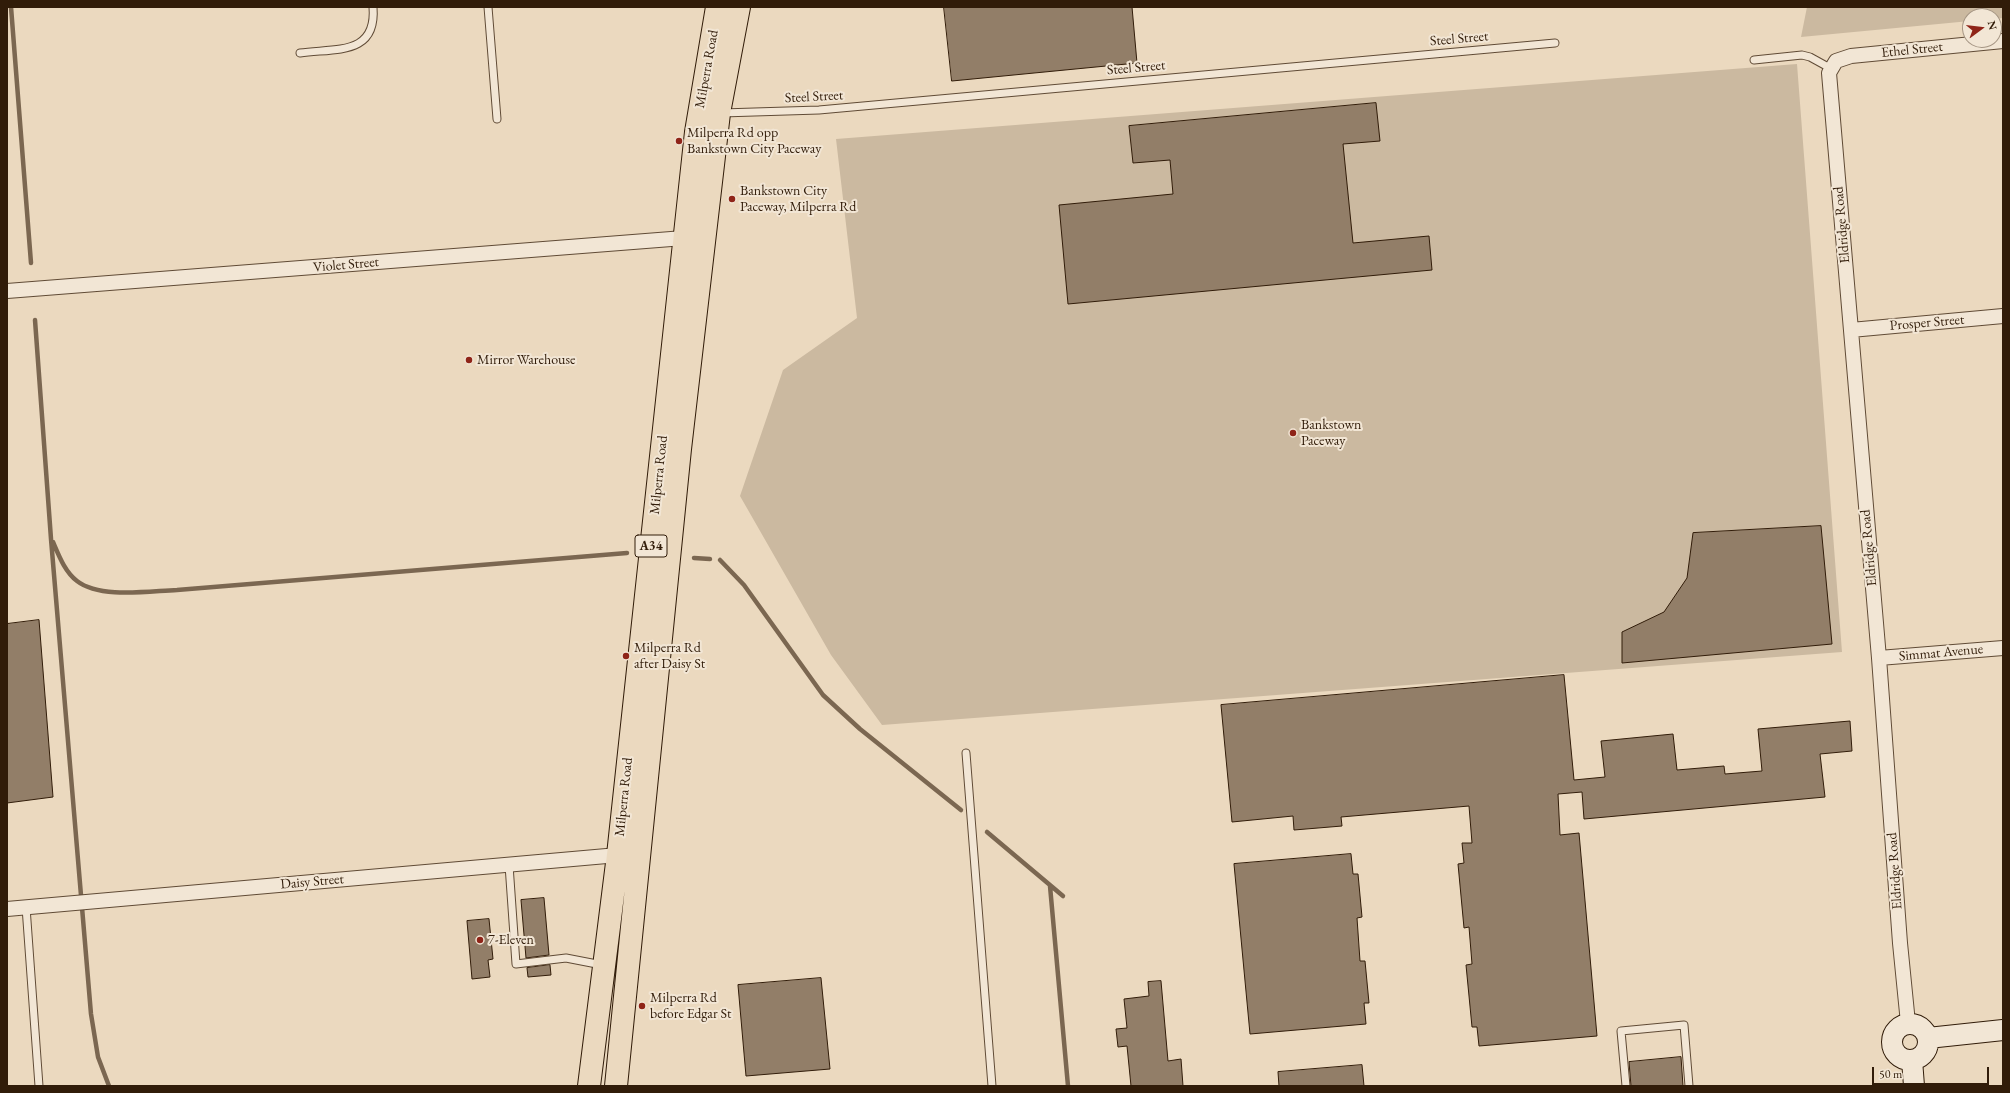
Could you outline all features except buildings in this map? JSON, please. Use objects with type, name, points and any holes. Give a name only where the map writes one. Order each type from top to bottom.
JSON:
[{"type":"highway","name":"Milperra Road","points":[[589,1086],[618,855],[696,132],[717,7]]},
{"type":"highway","name":"Milperra Road","points":[[616,1086],[680,449],[719,113],[739,7]]},
{"type":"main road","points":[[1908,1024],[1916,1024],[1928,1038],[1927,1050],[1918,1058],[1912,1060],[1900,1058],[1896,1054],[1891,1042],[1894,1031],[1899,1027],[1908,1024]]},
{"type":"main road","points":[[1928,1038],[2003,1030]]},
{"type":"main road","points":[[1912,1060],[1914,1086]]},
{"type":"street","name":"Ethel Street","points":[[1830,70],[1836,61],[1851,56],[2003,41]]},
{"type":"street","name":"Eldridge Road","points":[[1830,70],[1879,658],[1900,943],[1908,1024]]},
{"type":"street","name":"Violet Street","points":[[7,291],[684,238]]},
{"type":"street","name":"Prosper Street","points":[[1851,330],[2003,316]]},
{"type":"street","name":"Simmat Avenue","points":[[1879,658],[2003,648]]},
{"type":"street","name":"Daisy Street","points":[[7,909],[618,855]]},
{"type":"lane","points":[[300,53],[355,46],[367,38],[374,22],[373,7]]},
{"type":"lane","points":[[488,7],[497,119]]},
{"type":"lane","name":"Steel Street","points":[[719,113],[819,110],[1554,43]]},
{"type":"lane","points":[[1754,60],[1802,55],[1810,57],[1830,70]]},
{"type":"lane","points":[[966,753],[992,1086]]},
{"type":"lane","points":[[509,865],[516,964],[566,958],[604,965]]},
{"type":"lane","points":[[26,908],[39,1086]]},
{"type":"lane","points":[[1626,1086],[1621,1031],[1684,1025],[1689,1086]]},
{"type":"shaded area","points":[[1807,7],[2003,7],[2003,18],[2002,8],[1962,8],[1962,22],[1801,37]]},
{"type":"shaded area","name":"Bankstown Paceway","points":[[1797,64],[1842,652],[882,725],[831,655],[740,496],[783,370],[857,318],[836,139]]},
{"type":"waterway","points":[[11,7],[31,263]]},
{"type":"waterway","points":[[35,320],[51,539],[91,1014],[98,1057],[109,1086]]},
{"type":"waterway","points":[[53,542],[69,573],[77,581],[87,587],[98,590],[125,593],[627,553]]},
{"type":"waterway","points":[[694,558],[710,559]]},
{"type":"waterway","points":[[720,560],[744,585],[823,695],[860,729],[961,810]]},
{"type":"waterway","points":[[987,832],[1063,896]]},
{"type":"waterway","points":[[1050,886],[1068,1086]]},
{"type":"place","name":"Milperra Rd opp Bankstown City Paceway","points":[[679,141]]},
{"type":"place","name":"Bankstown City Paceway, Milperra Rd","points":[[732,199]]},
{"type":"place","name":"Mirror Warehouse","points":[[469,360]]},
{"type":"place","name":"Bankstown Paceway","points":[[1293,433]]},
{"type":"place","name":"Milperra Rd after Daisy St","points":[[626,656]]},
{"type":"place","name":"7-Eleven","points":[[480,940]]},
{"type":"place","name":"Milperra Rd before Edgar St","points":[[642,1006]]}]
